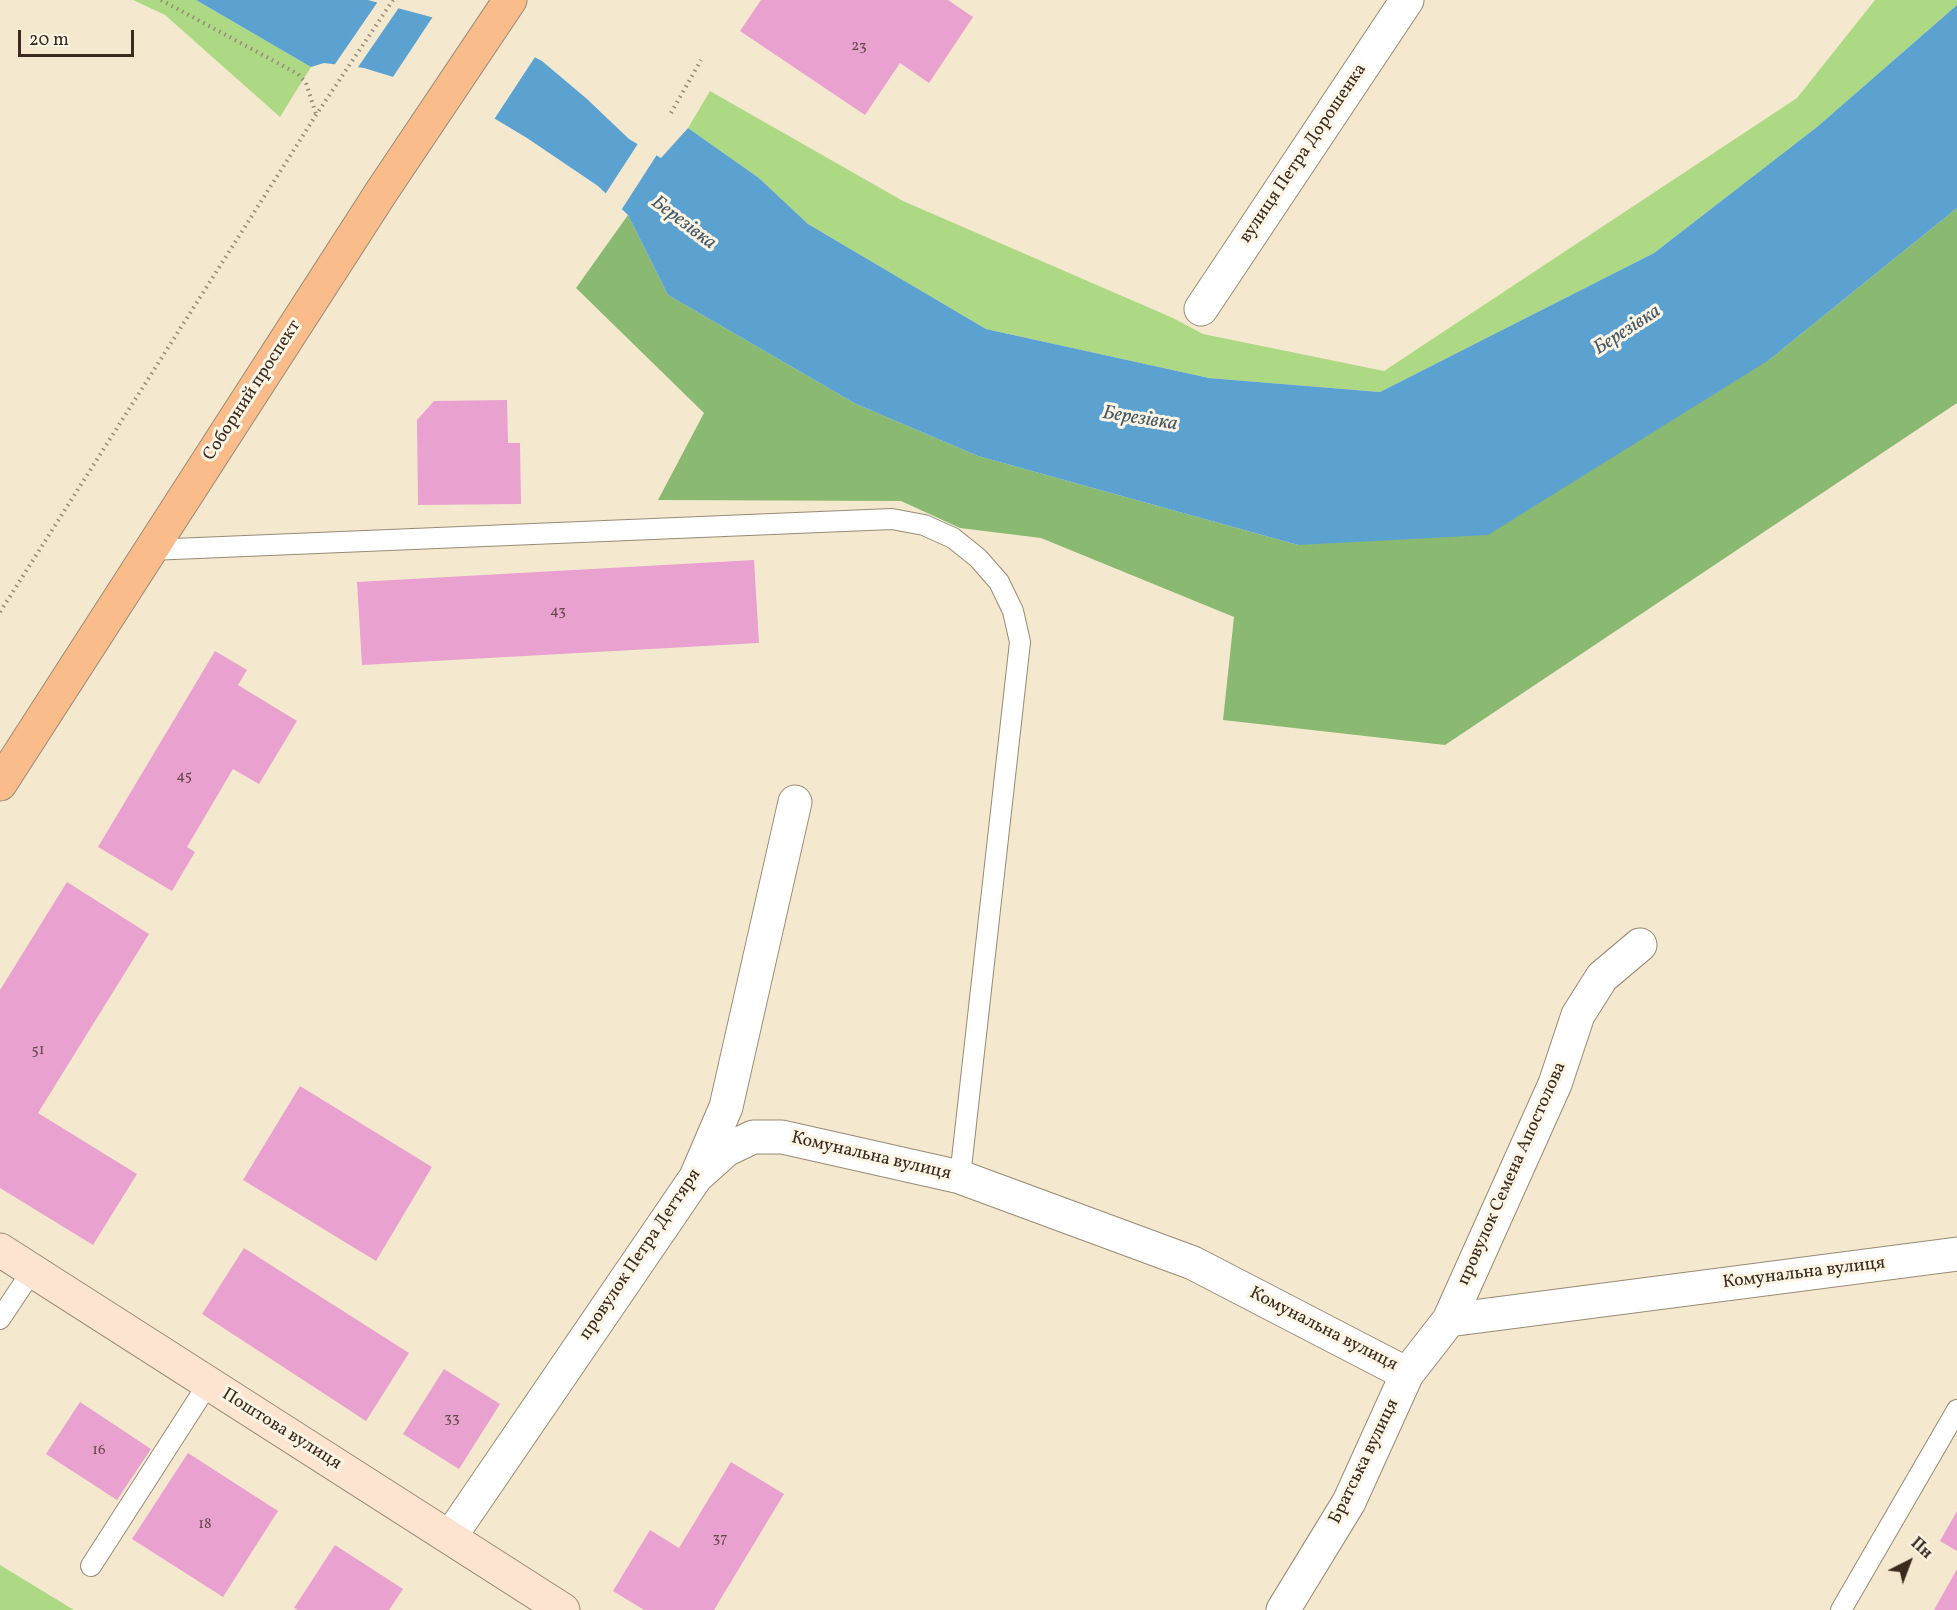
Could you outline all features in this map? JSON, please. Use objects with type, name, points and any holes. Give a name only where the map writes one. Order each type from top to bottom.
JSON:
[{"type":"highway","name":"Соборний проспект","points":[[0,784],[382,190],[510,0]]},
{"type":"street","name":"вулиця Петра Дорошенка","points":[[1201,309],[1407,0]]},
{"type":"street","name":"провулок Петра Дегтяря","points":[[450,1537],[696,1177],[726,1107],[795,802]]},
{"type":"street","name":"провулок Семена Апостолова","points":[[1449,1320],[1555,1084],[1578,1015],[1602,977],[1640,945]]},
{"type":"street","name":"Комунальна вулиця","points":[[696,1177],[726,1150],[753,1137],[783,1137],[960,1177],[1193,1263],[1407,1374],[1449,1320],[1957,1254]]},
{"type":"street","name":"Поштова вулиця","points":[[0,1250],[563,1610]]},
{"type":"street","name":"Братська вулиця","points":[[1283,1610],[1349,1502],[1407,1374]]},
{"type":"lane","points":[[150,550],[892,519],[924,525],[953,538],[978,558],[999,582],[1013,611],[1020,642],[960,1177]]},
{"type":"lane","points":[[0,1319],[32,1271]]},
{"type":"lane","points":[[91,1566],[208,1384]]},
{"type":"lane","points":[[1841,1610],[1957,1410]]},
{"type":"path","points":[[161,0],[297,74],[306,83],[316,115]]},
{"type":"path","points":[[0,612],[325,100],[393,0]]},
{"type":"path","points":[[671,112],[701,60]]},
{"type":"green space","points":[[133,0],[196,0],[311,67],[280,117],[165,15]]},
{"type":"green space","points":[[1875,0],[1957,0],[1957,5],[1817,127],[1654,253],[1380,392],[1209,378],[986,329],[808,224],[759,178],[688,128],[710,91],[903,201],[1173,318],[1203,334],[1384,371],[1797,98]]},
{"type":"green space","points":[[1957,208],[1957,403],[1445,745],[1223,720],[1234,617],[1041,538],[960,528],[901,501],[658,500],[704,413],[576,288],[628,215],[668,295],[856,404],[978,456],[1298,545],[1769,360]]},
{"type":"green space","points":[[0,1565],[74,1610],[0,1610]]},
{"type":"water","name":"Березівка","points":[[196,0],[368,0],[457,24],[506,42],[542,61],[629,139],[661,158],[688,128],[759,178],[808,224],[986,329],[1209,378],[1380,392],[1654,253],[1817,127],[1957,5],[1957,208],[1769,360],[1488,535],[1298,545],[978,456],[856,404],[668,295],[628,215],[598,186],[527,138],[472,105],[429,88],[364,68],[324,63],[311,67]]},
{"type":"pier","points":[[379,0],[400,6],[356,70],[333,67]]},
{"type":"pier","points":[[434,15],[507,39],[537,54],[493,121],[471,108],[428,91],[391,80]]},
{"type":"pier","points":[[639,142],[658,153],[620,212],[604,196]]},
{"type":"building","points":[[761,0],[948,0],[973,17],[929,83],[900,63],[865,115],[740,31]]},
{"type":"building","points":[[507,400],[508,443],[520,443],[521,504],[418,505],[417,420],[434,401]]},
{"type":"building","points":[[754,560],[759,643],[362,665],[357,582]]},
{"type":"building","points":[[215,651],[247,670],[238,685],[297,721],[259,784],[233,769],[187,847],[195,852],[172,891],[98,847]]},
{"type":"building","points":[[67,882],[149,934],[38,1113],[137,1174],[93,1245],[0,1188],[0,990]]},
{"type":"building","points":[[300,1086],[432,1167],[376,1261],[243,1180]]},
{"type":"building","points":[[244,1248],[409,1353],[366,1421],[202,1314]]},
{"type":"building","points":[[444,1369],[500,1404],[459,1469],[403,1434]]},
{"type":"building","points":[[80,1402],[151,1449],[117,1500],[46,1454]]},
{"type":"building","points":[[188,1453],[278,1511],[223,1597],[132,1539]]},
{"type":"building","points":[[731,1462],[784,1494],[714,1610],[644,1610],[613,1591],[650,1530],[679,1548]]},
{"type":"building","points":[[1957,1511],[1957,1551],[1940,1541]]},
{"type":"building","points":[[335,1545],[403,1589],[389,1610],[298,1610],[294,1608]]},
{"type":"building","points":[[1957,1569],[1957,1610],[1934,1610]]}]
